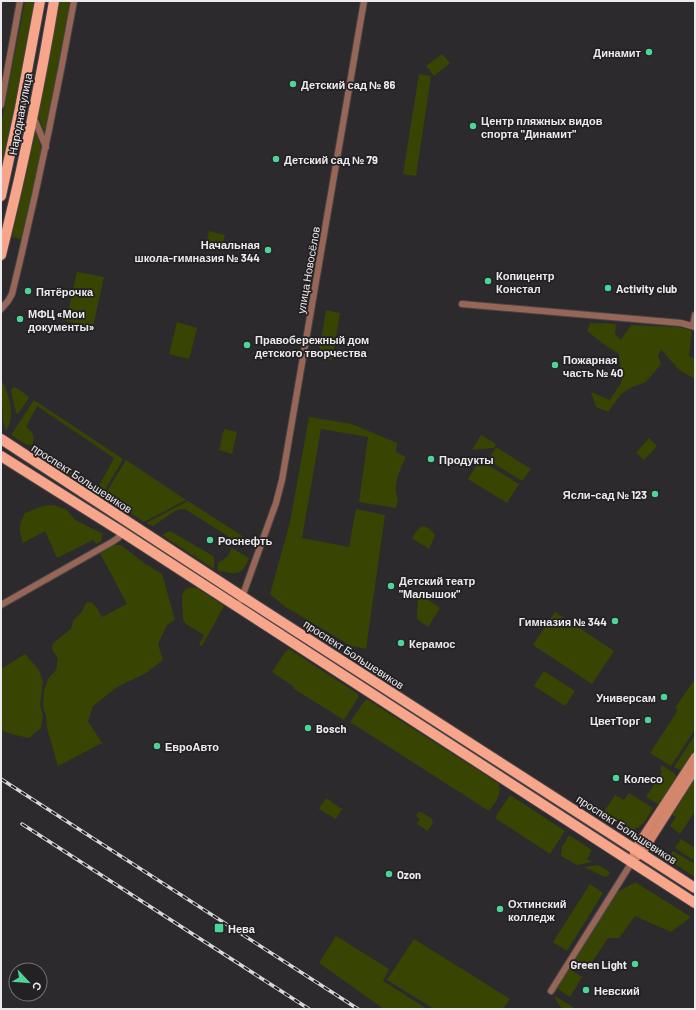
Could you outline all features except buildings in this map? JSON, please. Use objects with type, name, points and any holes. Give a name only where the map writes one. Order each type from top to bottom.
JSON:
[{"type":"main road","name":"Народная улица","points":[[1,196],[20,108],[40,1]]},
{"type":"main road","name":"Народная улица","points":[[1,255],[33,115],[54,1]]},
{"type":"main road","name":"проспект Большевиков","points":[[1,439],[243,597],[695,888]]},
{"type":"main road","points":[[1,456],[122,532],[695,903]]},
{"type":"street","points":[[1,105],[20,1]]},
{"type":"street","points":[[1,309],[12,294],[46,147],[74,1]]},
{"type":"street","name":"улица Новосёлов","points":[[237,607],[243,597],[276,503],[282,480],[364,1]]},
{"type":"street","points":[[33,115],[46,147]]},
{"type":"street","points":[[462,304],[680,323],[694,326],[695,315]]},
{"type":"street","points":[[1,605],[112,542],[118,538],[122,532]]},
{"type":"street","points":[[551,992],[695,757]]},
{"type":"street","points":[[638,851],[695,770]]},
{"type":"green space","points":[[25,1],[35,1],[1,176],[1,125]]},
{"type":"green space","points":[[60,1],[70,1],[45,134],[38,115]]},
{"type":"green space","points":[[442,54],[450,63],[434,76],[426,66]]},
{"type":"green space","points":[[419,74],[431,76],[416,176],[403,174]]},
{"type":"green space","points":[[36,130],[42,150],[21,239],[12,237]]},
{"type":"green space","points":[[209,231],[225,235],[221,250],[205,247]]},
{"type":"green space","points":[[77,272],[104,277],[93,327],[66,321]]},
{"type":"green space","points":[[326,310],[340,313],[332,360],[318,358]]},
{"type":"green space","points":[[177,322],[197,328],[189,359],[169,354]]},
{"type":"green space","points":[[590,323],[616,324],[615,334],[621,340],[631,325],[680,327],[692,331],[689,356],[695,359],[695,379],[679,370],[661,349],[658,356],[661,364],[646,382],[632,387],[621,394],[608,412],[596,407],[591,392],[610,400],[622,381],[619,354],[587,331]]},
{"type":"green space","points":[[1,379],[7,391],[11,411],[11,418],[6,431],[3,421]]},
{"type":"green space","points":[[15,387],[29,398],[18,414],[16,413],[11,391],[12,388]]},
{"type":"green space","points":[[34,400],[123,459],[102,495],[98,488],[114,458],[37,406],[26,427],[33,435],[34,440],[32,445],[27,445],[11,435]]},
{"type":"green space","points":[[309,417],[352,424],[397,443],[396,452],[406,457],[396,483],[396,494],[398,499],[396,508],[359,502],[368,437],[321,429],[302,538],[349,547],[356,509],[385,515],[366,649],[351,646],[284,606],[270,594],[290,522]]},
{"type":"green space","points":[[224,429],[237,432],[232,454],[219,450]]},
{"type":"green space","points":[[481,435],[496,444],[494,448],[472,450]]},
{"type":"green space","points":[[649,438],[657,446],[644,460],[636,453]]},
{"type":"green space","points":[[496,447],[531,469],[522,481],[488,460]]},
{"type":"green space","points":[[40,451],[48,454],[90,481],[85,483],[40,454]]},
{"type":"green space","points":[[126,460],[186,500],[144,522],[104,496]]},
{"type":"green space","points":[[480,460],[519,484],[507,503],[468,479]]},
{"type":"green space","points":[[188,501],[253,543],[248,546],[237,542],[185,509],[175,511],[153,526],[146,523]]},
{"type":"green space","points":[[54,505],[67,510],[75,520],[103,534],[101,542],[96,544],[93,540],[57,558],[45,531],[23,543],[20,528],[21,521],[25,513],[43,506]]},
{"type":"green space","points":[[421,526],[429,529],[435,536],[429,549],[413,539],[413,536]]},
{"type":"green space","points":[[170,531],[213,556],[214,569],[162,535]]},
{"type":"green space","points":[[111,545],[121,545],[144,563],[162,574],[175,620],[167,625],[158,644],[163,660],[146,673],[117,687],[93,706],[88,721],[102,743],[58,766],[47,728],[46,716],[43,707],[44,691],[48,679],[56,670],[58,659],[52,649],[53,643],[71,629],[73,620],[81,613],[86,603],[91,602],[97,608],[102,617],[127,604],[100,553]]},
{"type":"green space","points":[[232,548],[249,558],[247,563],[239,572],[232,573],[222,571],[221,573],[218,570],[218,563],[227,557]]},
{"type":"green space","points":[[188,588],[197,588],[224,606],[202,646],[199,644],[204,635],[186,624],[183,619],[182,596],[184,591]]},
{"type":"green space","points":[[418,593],[440,608],[428,627],[417,619]]},
{"type":"green space","points":[[555,612],[614,651],[592,684],[533,645]]},
{"type":"green space","points":[[289,649],[358,694],[358,698],[344,720],[294,689],[293,686],[272,672],[285,652]]},
{"type":"green space","points":[[25,654],[39,670],[43,682],[40,705],[43,715],[41,728],[29,738],[1,730],[1,669]]},
{"type":"green space","points":[[544,671],[575,691],[565,706],[534,686]]},
{"type":"green space","points":[[695,679],[695,729],[671,766],[650,753],[678,710],[675,708]]},
{"type":"green space","points":[[365,700],[368,700],[498,783],[500,791],[496,801],[489,811],[350,722]]},
{"type":"green space","points":[[695,735],[695,751],[683,769],[680,770],[674,767]]},
{"type":"green space","points":[[662,765],[675,774],[677,778],[660,805],[646,797],[662,772],[660,768]]},
{"type":"green space","points":[[695,777],[695,811],[680,834],[670,826],[676,817],[671,814]]},
{"type":"green space","points":[[629,793],[653,808],[646,820],[640,826],[633,829],[628,829],[603,813],[615,795],[624,800]]},
{"type":"green space","points":[[510,795],[565,831],[550,854],[495,818]]},
{"type":"green space","points":[[326,798],[342,809],[336,819],[319,809]]},
{"type":"green space","points":[[418,812],[421,812],[431,818],[433,823],[428,831],[417,824],[420,819],[416,816]]},
{"type":"green space","points":[[569,835],[592,850],[587,859],[592,862],[577,865],[561,856],[562,847]]},
{"type":"green space","points":[[681,839],[695,848],[695,861],[675,848]]},
{"type":"green space","points":[[673,851],[695,864],[695,877],[668,860]]},
{"type":"green space","points":[[598,865],[610,872],[608,876],[605,877],[584,867]]},
{"type":"green space","points":[[635,882],[691,917],[671,932],[635,916],[619,938],[608,938],[586,971],[572,962],[616,893]]},
{"type":"green space","points":[[590,884],[603,893],[567,951],[553,942]]},
{"type":"green space","points":[[336,936],[389,969],[383,981],[427,1009],[384,1009],[319,963]]},
{"type":"green space","points":[[414,939],[510,999],[503,1009],[434,1009],[387,980]]},
{"type":"green space","points":[[568,968],[582,977],[570,997],[556,986]]},
{"type":"green space","points":[[553,995],[576,1009],[562,1009]]},
{"type":"railway","points":[[1,779],[358,1009]]},
{"type":"railway","points":[[22,824],[309,1009]]},
{"type":"place","name":"Динамит","points":[[649,52]]},
{"type":"place","name":"Детский сад № 86","points":[[293,84]]},
{"type":"place","name":"Центр пляжных видов спорта \"Динамит\"","points":[[473,126]]},
{"type":"place","name":"Детский сад № 79","points":[[276,159]]},
{"type":"place","name":"Начальная школа-гимназия № 344","points":[[268,250]]},
{"type":"place","name":"Копицентр Констал","points":[[488,281]]},
{"type":"place","name":"Activity club","points":[[608,288]]},
{"type":"place","name":"Пятёрочка","points":[[28,291]]},
{"type":"place","name":"МФЦ «Мои документы»","points":[[20,319]]},
{"type":"place","name":"Правобережный дом детского творчества","points":[[247,345]]},
{"type":"place","name":"Пожарная часть № 40","points":[[555,365]]},
{"type":"place","name":"Продукты","points":[[431,459]]},
{"type":"place","name":"Ясли-сад № 123","points":[[655,494]]},
{"type":"place","name":"Роснефть","points":[[210,540]]},
{"type":"place","name":"Детский театр \"Малышок\"","points":[[391,586]]},
{"type":"place","name":"Гимназия № 344","points":[[615,621]]},
{"type":"place","name":"Керамос","points":[[401,643]]},
{"type":"place","name":"Универсам","points":[[664,697]]},
{"type":"place","name":"ЦветТорг","points":[[648,720]]},
{"type":"place","name":"Bosch","points":[[308,728]]},
{"type":"place","name":"ЕвроАвто","points":[[157,746]]},
{"type":"place","name":"Колесо","points":[[616,778]]},
{"type":"place","name":"Ozon","points":[[389,874]]},
{"type":"place","name":"Охтинский колледж","points":[[500,909]]},
{"type":"place","name":"Нева","points":[[219,928]]},
{"type":"place","name":"Green Light","points":[[635,964]]},
{"type":"place","name":"Невский","points":[[586,990]]}]
